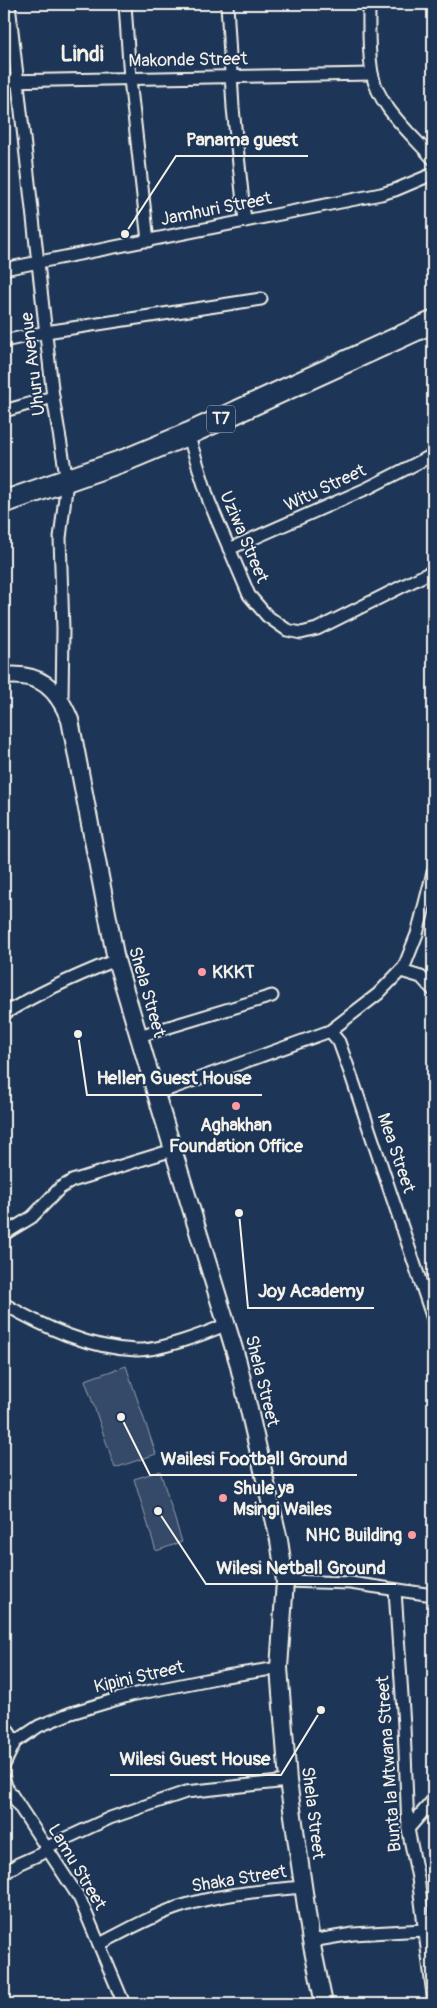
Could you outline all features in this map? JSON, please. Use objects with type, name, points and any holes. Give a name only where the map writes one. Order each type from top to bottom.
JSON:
[{"type":"highway","name":"T7","points":[[4,502],[67,481],[188,434],[433,322]]},
{"type":"main road","name":"Shela Street","points":[[4,676],[26,676],[44,683],[62,700],[70,720],[116,960],[227,1324],[263,1465],[279,1540],[285,1581],[279,1668],[288,1781],[311,1941],[324,2004]]},
{"type":"street","name":"Uhuru Avenue","points":[[9,4],[53,397],[67,481],[60,538],[63,629],[62,700]]},
{"type":"street","points":[[125,4],[130,79],[148,241]]},
{"type":"street","points":[[227,4],[231,77],[245,221]]},
{"type":"street","points":[[369,4],[369,42],[372,74],[380,95],[392,112],[433,159]]},
{"type":"street","name":"Makonde Street","points":[[4,82],[372,74]]},
{"type":"street","name":"Jamhuri Street","points":[[4,269],[381,194],[404,187],[433,174]]},
{"type":"street","points":[[4,341],[46,332],[262,299]]},
{"type":"street","points":[[4,411],[53,397]]},
{"type":"street","name":"Uziwa Street","points":[[188,434],[209,501],[249,595],[267,616],[287,630],[301,632],[317,629],[433,571]]},
{"type":"street","name":"Witu Street","points":[[230,549],[368,488],[433,455]]},
{"type":"street","points":[[156,1094],[330,1031],[378,994],[404,967],[417,934],[433,872]]},
{"type":"street","points":[[4,1014],[57,985],[116,960]]},
{"type":"street","points":[[400,971],[421,977],[433,990]]},
{"type":"street","points":[[138,1036],[272,996]]},
{"type":"street","name":"Mea Street","points":[[330,1031],[339,1042],[352,1078],[433,1319]]},
{"type":"street","points":[[4,1234],[32,1217],[60,1188],[72,1181],[173,1150]]},
{"type":"street","points":[[4,1304],[64,1334],[85,1341],[137,1350],[204,1334],[227,1324]]},
{"type":"street","points":[[285,1581],[350,1584],[433,1595]]},
{"type":"street","name":"Bunta la Mtwana Street","points":[[394,1590],[404,1726],[408,1829],[418,1878],[433,1995]]},
{"type":"street","name":"Kipini Street","points":[[15,1742],[39,1726],[58,1718],[131,1695],[226,1676],[279,1668]]},
{"type":"street","points":[[4,1724],[15,1742],[4,1765]]},
{"type":"street","name":"Lamu Street","points":[[4,1779],[6,1786],[46,1850],[80,1899],[124,2004]]},
{"type":"street","points":[[4,1874],[18,1864],[110,1818],[186,1792],[288,1781]]},
{"type":"street","points":[[408,1829],[433,1800]]},
{"type":"street","name":"Shaka Street","points":[[100,1944],[178,1907],[242,1892],[303,1887]]},
{"type":"street","points":[[311,1941],[353,1934],[424,1930]]},
{"type":"shaded area","points":[[126,1366],[156,1454],[115,1468],[85,1380]]},
{"type":"shaded area","points":[[160,1471],[182,1542],[156,1551],[134,1479]]},
{"type":"place","name":"Panama guest","points":[[125,234]]},
{"type":"place","name":"KKKT","points":[[202,972]]},
{"type":"place","name":"Hellen Guest House","points":[[78,1034]]},
{"type":"place","name":"Aghakhan Foundation Office","points":[[236,1106]]},
{"type":"place","name":"Joy Academy","points":[[239,1213]]},
{"type":"place","name":"Wailesi Football Ground","points":[[121,1417]]},
{"type":"place","name":"Shule ya Msingi Wailes","points":[[223,1498]]},
{"type":"place","name":"Wilesi Netball Ground","points":[[158,1511]]},
{"type":"place","name":"NHC Building","points":[[412,1535]]},
{"type":"place","name":"Wilesi Guest House","points":[[321,1710]]},
{"type":"district","name":"Lindi","points":[[82,54]]}]
